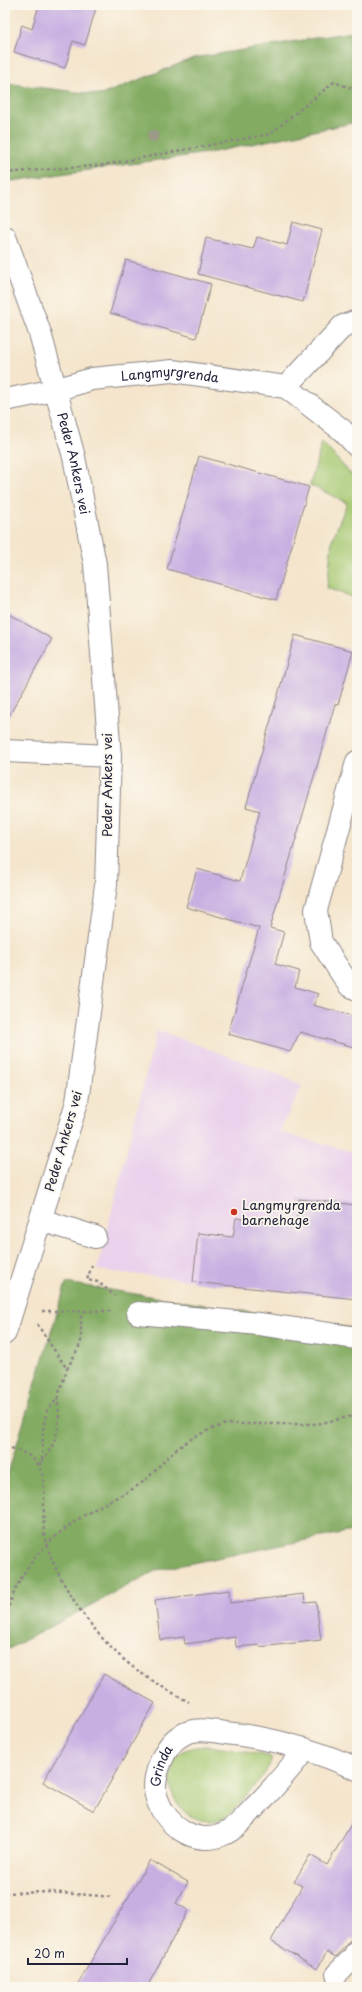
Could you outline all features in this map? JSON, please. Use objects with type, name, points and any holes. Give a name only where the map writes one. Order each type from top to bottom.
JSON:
[{"type":"street","name":"Peder Ankers vei","points":[[5,237],[40,333],[74,456],[95,564],[110,756],[106,885],[77,1102],[5,1334]]},
{"type":"street","points":[[286,387],[343,326],[357,321]]},
{"type":"street","name":"Langmyrgrenda","points":[[5,400],[55,390],[92,379],[172,371],[286,387],[342,430],[357,446]]},
{"type":"street","points":[[5,751],[110,756]]},
{"type":"street","points":[[357,762],[316,910],[322,942],[349,985],[357,988]]},
{"type":"street","points":[[40,1220],[95,1237]]},
{"type":"street","points":[[138,1313],[259,1324],[357,1338]]},
{"type":"street","name":"Grinda","points":[[305,1749],[281,1779],[241,1822],[227,1833],[214,1838],[200,1838],[190,1835],[176,1826],[162,1809],[156,1798],[157,1774],[164,1754],[172,1742],[183,1734],[200,1730],[260,1736],[305,1749],[335,1759],[357,1769]]},
{"type":"street","points":[[337,1974],[354,1958],[357,1951]]},
{"type":"path","points":[[5,172],[103,165],[270,134],[334,82],[357,90]]},
{"type":"path","points":[[95,1237],[92,1266],[86,1280],[98,1282],[138,1313]]},
{"type":"path","points":[[48,1311],[108,1311],[138,1313]]},
{"type":"path","points":[[39,1466],[42,1460],[43,1430],[47,1410],[57,1399],[67,1369],[80,1343],[81,1312]]},
{"type":"path","points":[[37,1324],[67,1369]]},
{"type":"path","points":[[39,1466],[59,1431],[60,1414],[57,1399]]},
{"type":"path","points":[[5,1618],[15,1591],[27,1568],[46,1544],[66,1527],[142,1483],[176,1450],[194,1438],[212,1428],[226,1424],[317,1424],[357,1415]]},
{"type":"path","points":[[5,1447],[20,1450],[33,1457],[43,1475],[46,1544],[55,1568],[68,1593],[112,1648],[136,1670],[194,1706]]},
{"type":"path","points":[[5,1893],[50,1892],[113,1897]]},
{"type":"shaded area","name":"Langmyrgrenda barnehage","points":[[157,1030],[280,1075],[302,1086],[279,1132],[357,1153],[357,1299],[97,1270]]},
{"type":"green space","points":[[357,31],[357,122],[214,152],[5,182],[5,83],[101,95],[194,58]]},
{"type":"green space","points":[[322,442],[357,481],[357,599],[327,588],[332,540],[347,503],[310,485]]},
{"type":"green space","points":[[66,1283],[357,1329],[357,1530],[157,1570],[5,1651],[5,1483]]},
{"type":"green space","points":[[210,1746],[268,1756],[271,1758],[271,1762],[261,1778],[233,1811],[221,1819],[209,1821],[198,1819],[188,1814],[180,1807],[174,1798],[171,1788],[171,1777],[173,1765],[181,1752],[193,1748]]},
{"type":"building","points":[[39,5],[97,5],[85,45],[73,41],[65,68],[14,52],[22,25],[32,29]]},
{"type":"building","points":[[293,222],[322,230],[303,302],[198,274],[206,238],[253,249],[257,237],[287,245]]},
{"type":"building","points":[[126,260],[211,284],[196,338],[110,313]]},
{"type":"building","points":[[199,456],[309,487],[276,600],[167,569]]},
{"type":"building","points":[[5,612],[52,639],[5,723]]},
{"type":"building","points":[[295,635],[353,651],[338,705],[335,704],[270,928],[284,932],[275,964],[299,971],[295,987],[319,994],[313,1005],[357,1017],[357,1048],[300,1032],[290,1052],[228,1034],[259,928],[186,907],[197,869],[240,881],[260,811],[246,807]]},
{"type":"building","points":[[299,1199],[357,1205],[357,1299],[193,1282],[198,1233],[233,1237],[236,1218],[296,1225]]},
{"type":"building","points":[[229,1590],[230,1603],[304,1594],[305,1603],[316,1602],[321,1640],[260,1647],[260,1645],[236,1647],[235,1637],[185,1644],[184,1637],[160,1640],[155,1600]]},
{"type":"building","points":[[104,1674],[155,1703],[94,1811],[43,1782]]},
{"type":"building","points":[[357,1814],[357,1939],[350,1940],[336,1957],[327,1952],[317,1969],[271,1941],[302,1886],[294,1882],[310,1855],[327,1865]]},
{"type":"building","points":[[150,1860],[188,1882],[176,1903],[188,1910],[147,1987],[76,1987]]},
{"type":"place","name":"Langmyrgrenda barnehage","points":[[234,1212]]}]
